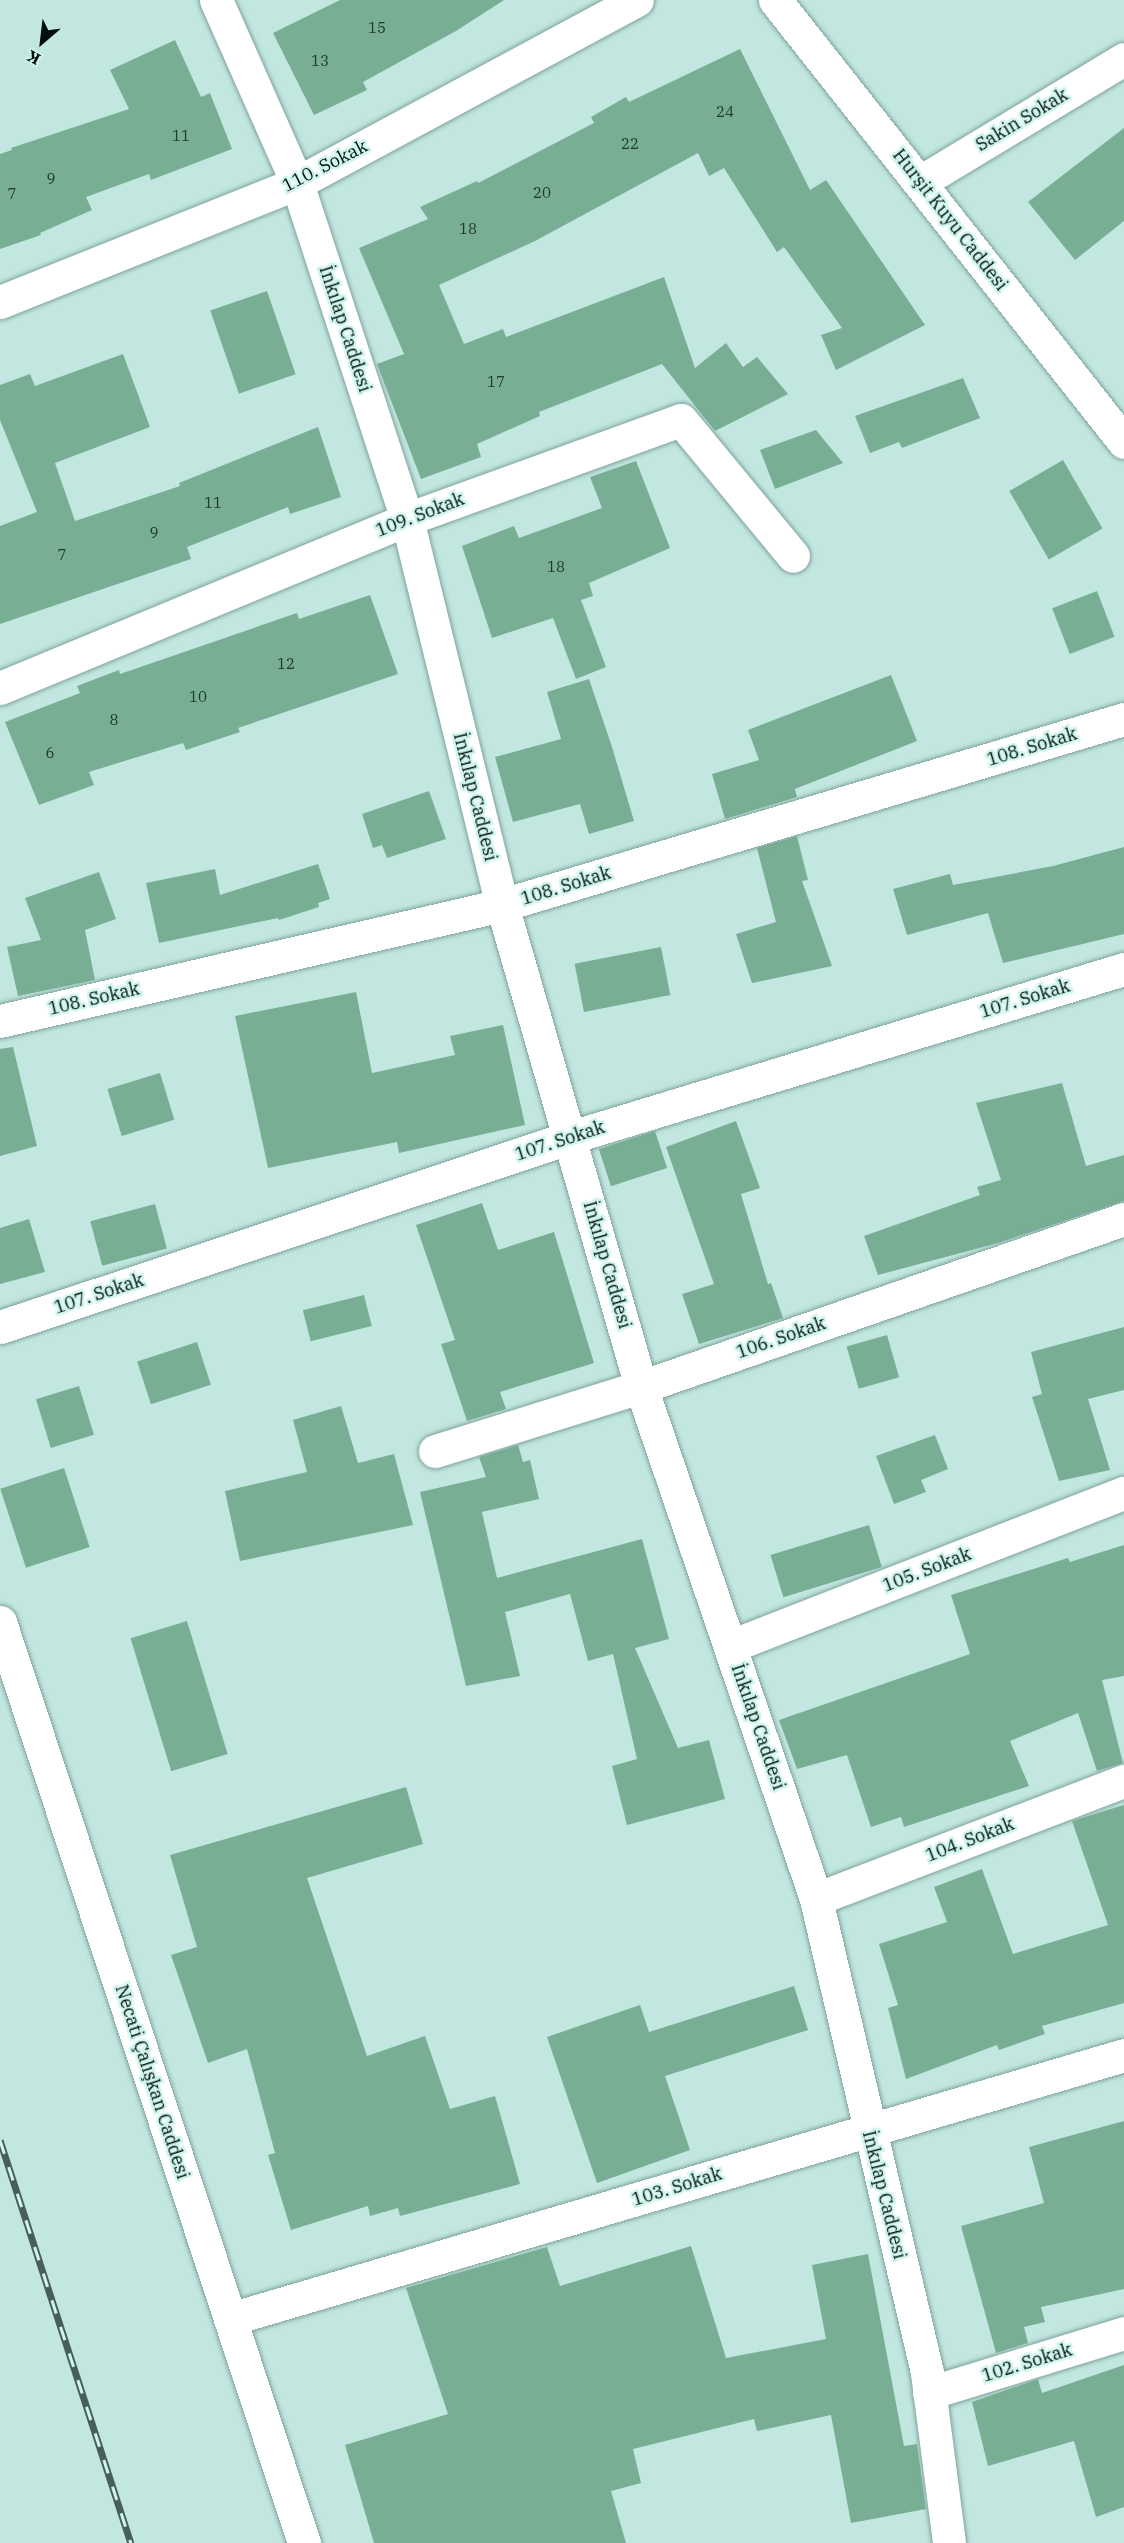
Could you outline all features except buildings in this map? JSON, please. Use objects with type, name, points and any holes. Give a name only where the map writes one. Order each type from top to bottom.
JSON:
[{"type":"street","name":"İnkılap Caddesi","points":[[216,0],[297,183],[407,519],[502,905],[571,1137],[641,1387],[816,1899],[868,2130],[924,2362],[949,2543]]},
{"type":"street","name":"110. Sokak","points":[[0,302],[297,183],[637,0]]},
{"type":"street","name":"Hurşit Kuyu Caddesi","points":[[775,0],[1123,436]]},
{"type":"street","name":"Sakin Sokak","points":[[920,182],[1124,59]]},
{"type":"street","name":"109. Sokak","points":[[0,688],[407,519],[681,420],[793,556]]},
{"type":"street","name":"108. Sokak","points":[[0,1021],[502,905],[1124,719]]},
{"type":"street","name":"107. Sokak","points":[[0,1327],[571,1137],[1124,969]]},
{"type":"street","name":"106. Sokak","points":[[435,1451],[641,1387],[1124,1219]]},
{"type":"street","name":"105. Sokak","points":[[731,1646],[1124,1493]]},
{"type":"street","name":"Necati Çalışkan Caddesi","points":[[0,1622],[304,2543]]},
{"type":"street","name":"104. Sokak","points":[[816,1899],[1124,1781]]},
{"type":"street","name":"103. Sokak","points":[[230,2319],[1124,2055]]},
{"type":"street","name":"102. Sokak","points":[[929,2393],[1124,2333]]},
{"type":"railway","points":[[0,2140],[131,2543]]}]
